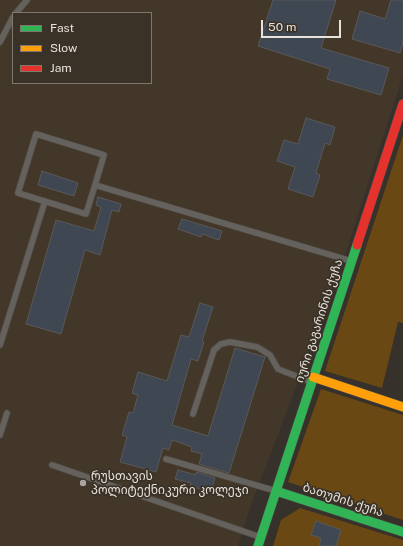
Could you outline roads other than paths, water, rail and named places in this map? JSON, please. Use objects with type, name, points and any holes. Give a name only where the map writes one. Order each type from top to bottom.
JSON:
[{"type":"street","name":"იური გაგარინის ქუჩა","points":[[259,542],[403,104]]},
{"type":"street","points":[[312,380],[403,407]]},
{"type":"street","name":"ბათუმის ქუჩა","points":[[276,491],[403,532]]},
{"type":"lane","points":[[17,12],[27,0]]},
{"type":"lane","points":[[0,42],[12,19]]},
{"type":"lane","points":[[36,134],[104,155],[94,185],[86,214],[18,193],[36,134]]},
{"type":"lane","points":[[94,185],[351,261]]},
{"type":"lane","points":[[0,345],[44,201]]},
{"type":"lane","points":[[193,414],[214,350],[221,344],[230,342],[257,347],[270,355],[278,369],[312,380]]},
{"type":"lane","points":[[0,435],[7,413]]},
{"type":"lane","points":[[166,459],[276,491]]},
{"type":"lane","points":[[52,465],[259,542]]},
{"type":"place","name":"რუსთავის პოლიტექნიკური კოლეჯი","points":[[83,483]]}]
